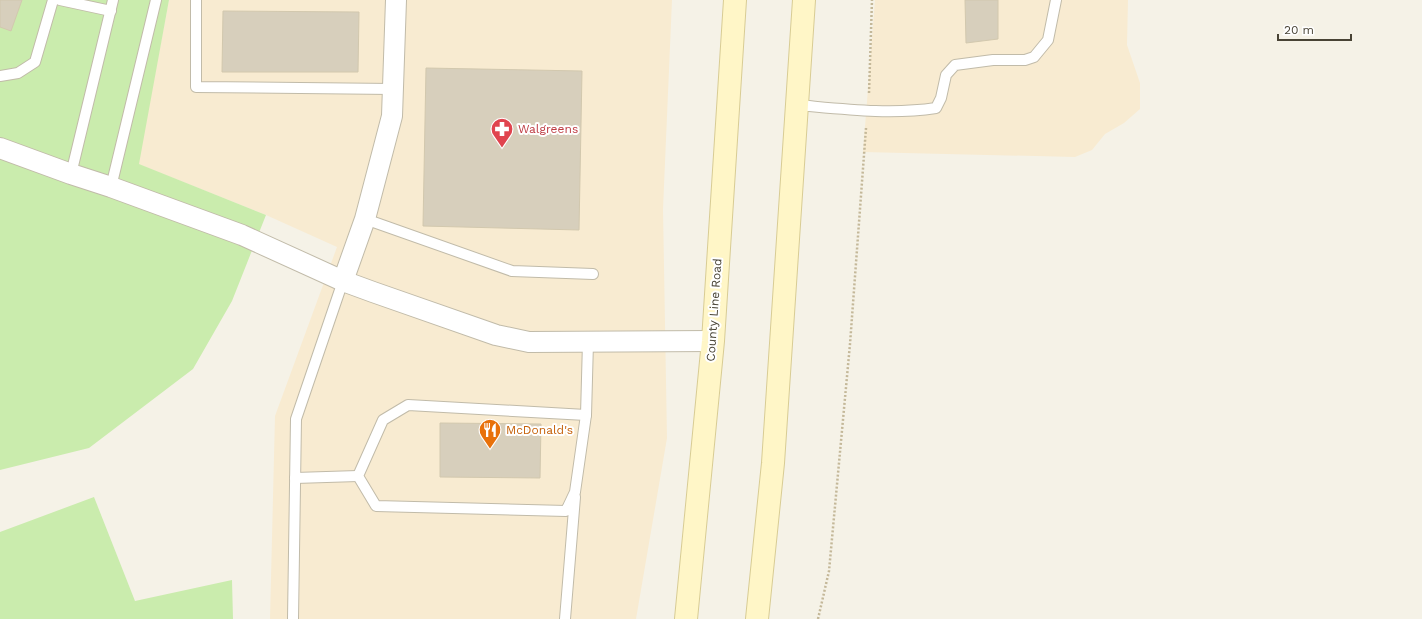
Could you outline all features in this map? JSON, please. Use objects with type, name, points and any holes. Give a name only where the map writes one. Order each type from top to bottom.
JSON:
[{"type":"main road","name":"County Line Road","points":[[686,619],[713,341],[735,0]]},
{"type":"main road","points":[[757,619],[773,463],[804,0]]},
{"type":"street","points":[[343,280],[365,219],[392,116],[396,0]]},
{"type":"street","points":[[0,148],[242,235],[373,292],[496,335],[529,342],[713,341]]},
{"type":"lane","points":[[0,76],[18,73],[35,62],[53,0]]},
{"type":"lane","points":[[60,0],[111,11]]},
{"type":"lane","points":[[71,174],[113,0]]},
{"type":"lane","points":[[111,187],[156,0]]},
{"type":"lane","points":[[196,0],[196,87],[393,89]]},
{"type":"lane","points":[[797,105],[867,112],[919,111],[936,108],[941,98],[946,75],[955,65],[993,60],[1025,60],[1034,57],[1048,40],[1056,0]]},
{"type":"lane","points":[[365,219],[512,271],[593,274]]},
{"type":"lane","points":[[293,619],[296,419],[343,280]]},
{"type":"lane","points":[[565,619],[575,492],[586,415],[588,342]]},
{"type":"lane","points":[[358,476],[383,420],[408,405],[586,415]]},
{"type":"lane","points":[[295,478],[358,476]]},
{"type":"lane","points":[[358,476],[376,506],[566,511],[575,492]]},
{"type":"path","points":[[818,619],[829,571],[850,344],[867,112],[872,0]]},
{"type":"shaded area","points":[[169,0],[672,0],[663,209],[667,438],[636,619],[270,619],[275,416],[337,247],[266,215],[138,164]]},
{"type":"shaded area","points":[[875,0],[1128,0],[1127,45],[1140,83],[1140,109],[1124,123],[1105,134],[1092,150],[1075,157],[863,152]]},
{"type":"green space","points":[[0,0],[169,0],[139,164],[266,215],[232,301],[193,369],[89,448],[0,470]]},
{"type":"green space","points":[[94,497],[135,601],[232,580],[233,619],[0,619],[0,532]]},
{"type":"building","points":[[0,0],[22,0],[11,31],[0,27]]},
{"type":"building","points":[[965,0],[998,0],[998,39],[966,43]]},
{"type":"building","points":[[223,11],[359,12],[358,72],[222,72]]},
{"type":"building","name":"Walgreens","points":[[426,68],[582,71],[579,230],[423,226]]},
{"type":"building","name":"McDonald's","points":[[440,423],[541,424],[540,478],[440,477]]},
{"type":"place","name":"Walgreens","points":[[502,148]]},
{"type":"place","name":"McDonald's","points":[[490,450]]}]
